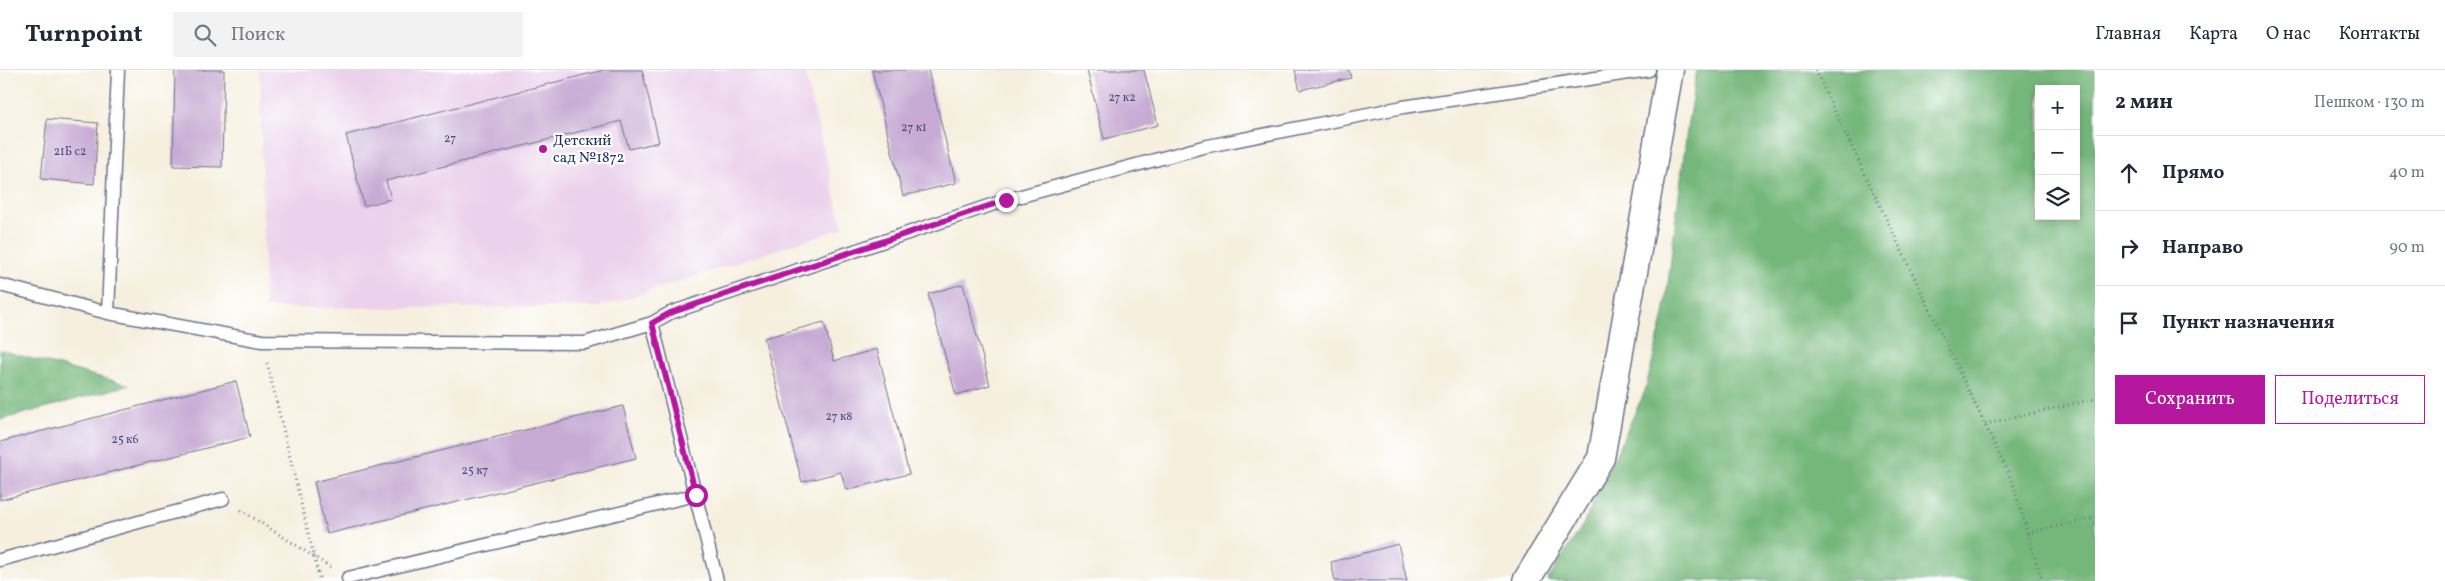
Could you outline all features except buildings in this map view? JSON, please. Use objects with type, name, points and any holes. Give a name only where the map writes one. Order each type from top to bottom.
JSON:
[{"type":"street","points":[[1526,581],[1601,458],[1670,70]]},
{"type":"lane","points":[[108,313],[118,70]]},
{"type":"lane","points":[[0,285],[108,313],[262,341],[585,343],[652,323],[670,313],[1006,200],[1203,147],[1403,107],[1649,70]]},
{"type":"lane","points":[[652,323],[717,581]]},
{"type":"lane","points":[[348,578],[696,495]]},
{"type":"lane","points":[[0,560],[223,499]]},
{"type":"path","points":[[1815,70],[2012,480],[2042,581]]},
{"type":"path","points":[[262,341],[320,581]]},
{"type":"path","points":[[1985,424],[2095,399]]},
{"type":"path","points":[[223,499],[348,578]]},
{"type":"path","points":[[2028,533],[2095,518]]},
{"type":"shaded area","name":"Детский сад №1872","points":[[260,70],[804,70],[843,228],[600,307],[265,308]]},
{"type":"green space","points":[[1697,70],[2095,70],[2095,581],[1547,581],[1584,523],[1645,391],[1664,315],[1688,122]]},
{"type":"green space","points":[[0,350],[129,385],[0,420]]},
{"type":"place","name":"Детский сад №1872","points":[[543,149]]},
{"type":"route","points":[[696,495],[652,323],[670,313],[1006,200]]}]
